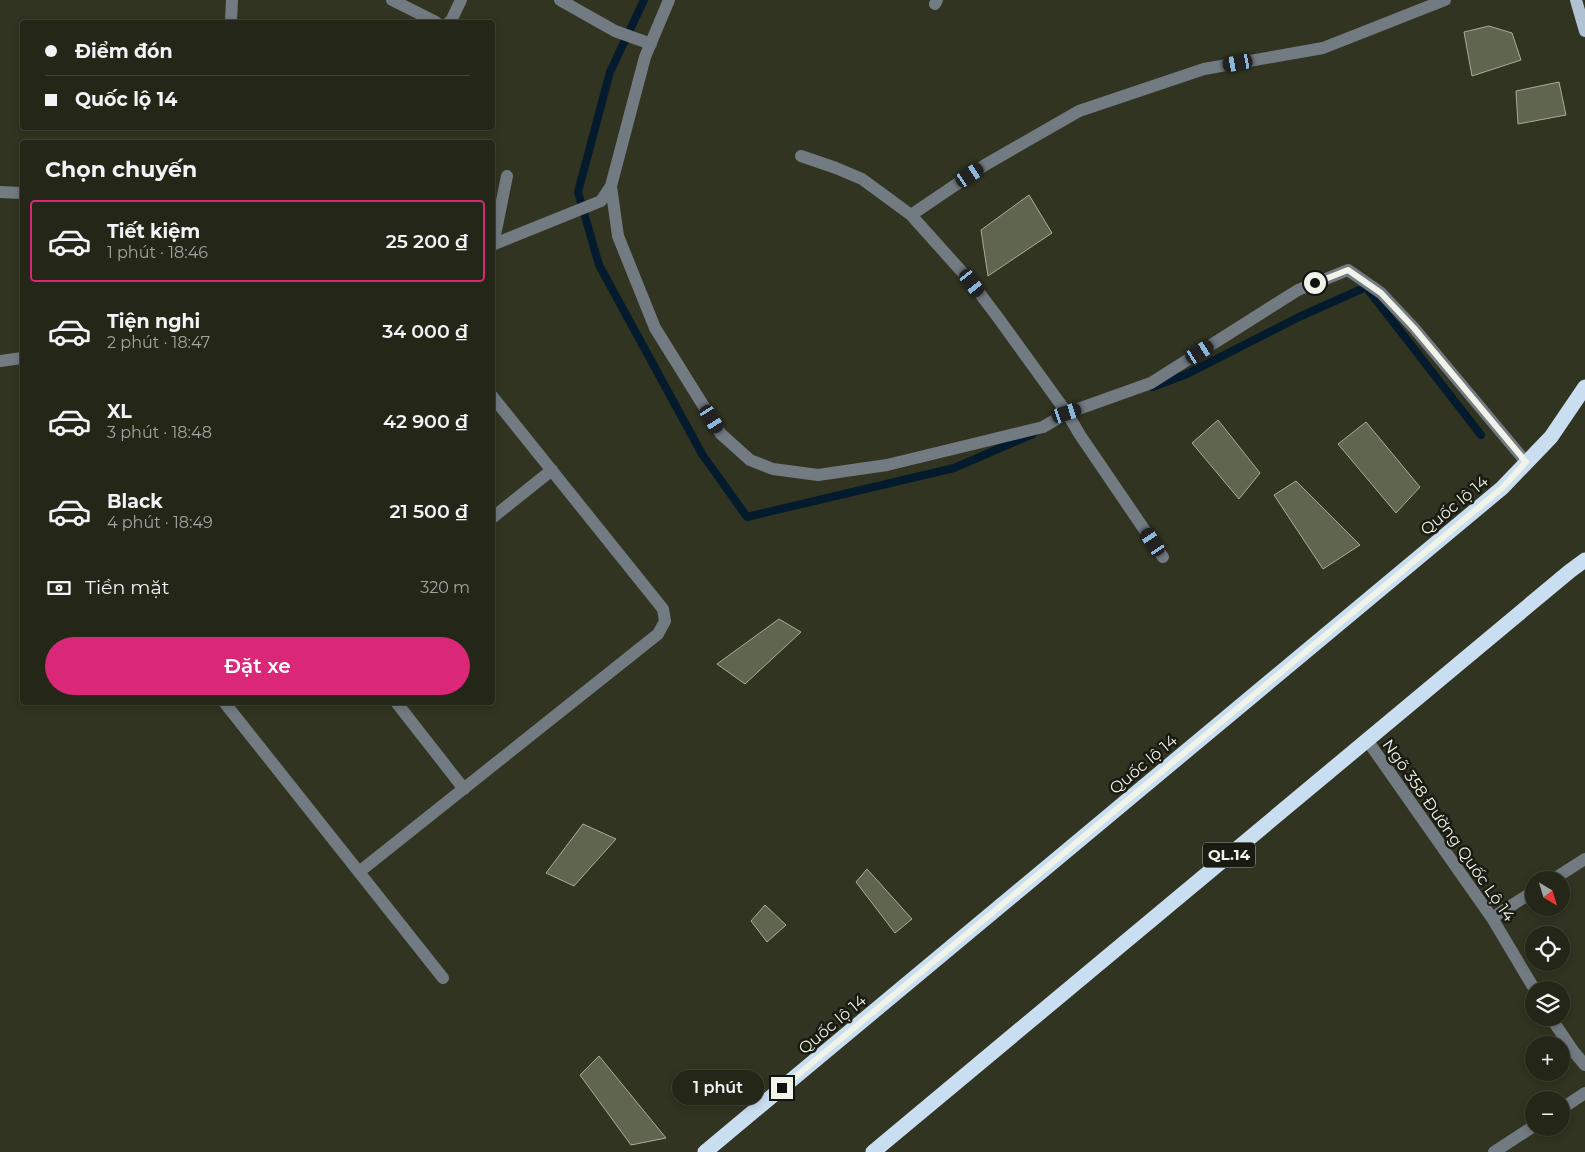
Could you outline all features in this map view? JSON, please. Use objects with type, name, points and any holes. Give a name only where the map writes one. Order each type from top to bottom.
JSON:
[{"type":"highway","name":"Quốc lộ 14","points":[[706,1152],[1502,488],[1551,437],[1585,387]]},
{"type":"highway","name":"QL.14","points":[[873,1152],[1585,560]]},
{"type":"main road","points":[[1576,0],[1585,30]]},
{"type":"street","points":[[231,20],[232,0]]},
{"type":"street","points":[[392,0],[432,20]]},
{"type":"street","points":[[451,20],[461,0]]},
{"type":"street","points":[[560,0],[615,31],[651,44]]},
{"type":"street","points":[[495,244],[601,201],[611,186],[645,57],[669,0]]},
{"type":"street","points":[[911,215],[985,165],[1079,110],[1204,70],[1323,48],[1446,0]]},
{"type":"street","points":[[801,156],[862,179],[911,215],[972,283],[1034,366],[1164,557]]},
{"type":"street","points":[[495,235],[507,176]]},
{"type":"street","points":[[611,186],[618,236],[655,328],[721,434],[750,460],[773,468],[818,475],[887,465],[1043,428],[1067,413],[1151,383],[1298,290],[1348,270],[1381,293],[1414,328],[1526,462]]},
{"type":"street","points":[[0,192],[20,193]]},
{"type":"street","points":[[0,361],[20,358]]},
{"type":"street","points":[[359,872],[658,634],[665,621],[663,609],[495,400]]},
{"type":"street","points":[[495,516],[552,470]]},
{"type":"street","points":[[226,705],[443,978]]},
{"type":"street","points":[[398,705],[464,789]]},
{"type":"street","name":"Ngõ 358 Đường Quốc Lộ 14","points":[[1368,740],[1492,918],[1530,981]]},
{"type":"street","points":[[1566,871],[1585,859]]},
{"type":"street","points":[[1492,918],[1525,897]]},
{"type":"street","points":[[1557,1026],[1585,1065]]},
{"type":"street","points":[[1570,1103],[1585,1093]]},
{"type":"street","points":[[1494,1152],[1525,1132]]},
{"type":"building","points":[[1489,26],[1512,33],[1521,60],[1472,76],[1464,32]]},
{"type":"building","points":[[1559,82],[1566,115],[1518,124],[1516,91]]},
{"type":"building","points":[[1029,195],[1052,233],[988,276],[981,230]]},
{"type":"building","points":[[1218,420],[1260,473],[1239,499],[1192,443]]},
{"type":"building","points":[[1366,422],[1420,487],[1396,513],[1338,444]]},
{"type":"building","points":[[1296,481],[1360,545],[1323,569],[1274,495]]},
{"type":"building","points":[[779,619],[801,632],[745,684],[717,664]]},
{"type":"building","points":[[583,824],[616,839],[574,886],[546,873]]},
{"type":"building","points":[[867,869],[912,919],[895,933],[856,882]]},
{"type":"building","points":[[765,905],[786,925],[767,942],[751,921]]},
{"type":"building","points":[[599,1056],[666,1138],[631,1145],[580,1075]]},
{"type":"waterway","points":[[644,0],[610,72],[578,192],[599,265],[702,454],[747,517],[954,468],[1033,434]]},
{"type":"waterway","points":[[1153,387],[1187,374],[1299,317],[1366,287],[1481,435]]},
{"type":"route","points":[[782,1088],[1502,488],[1526,462],[1414,328],[1381,293],[1348,270],[1315,283]]}]
